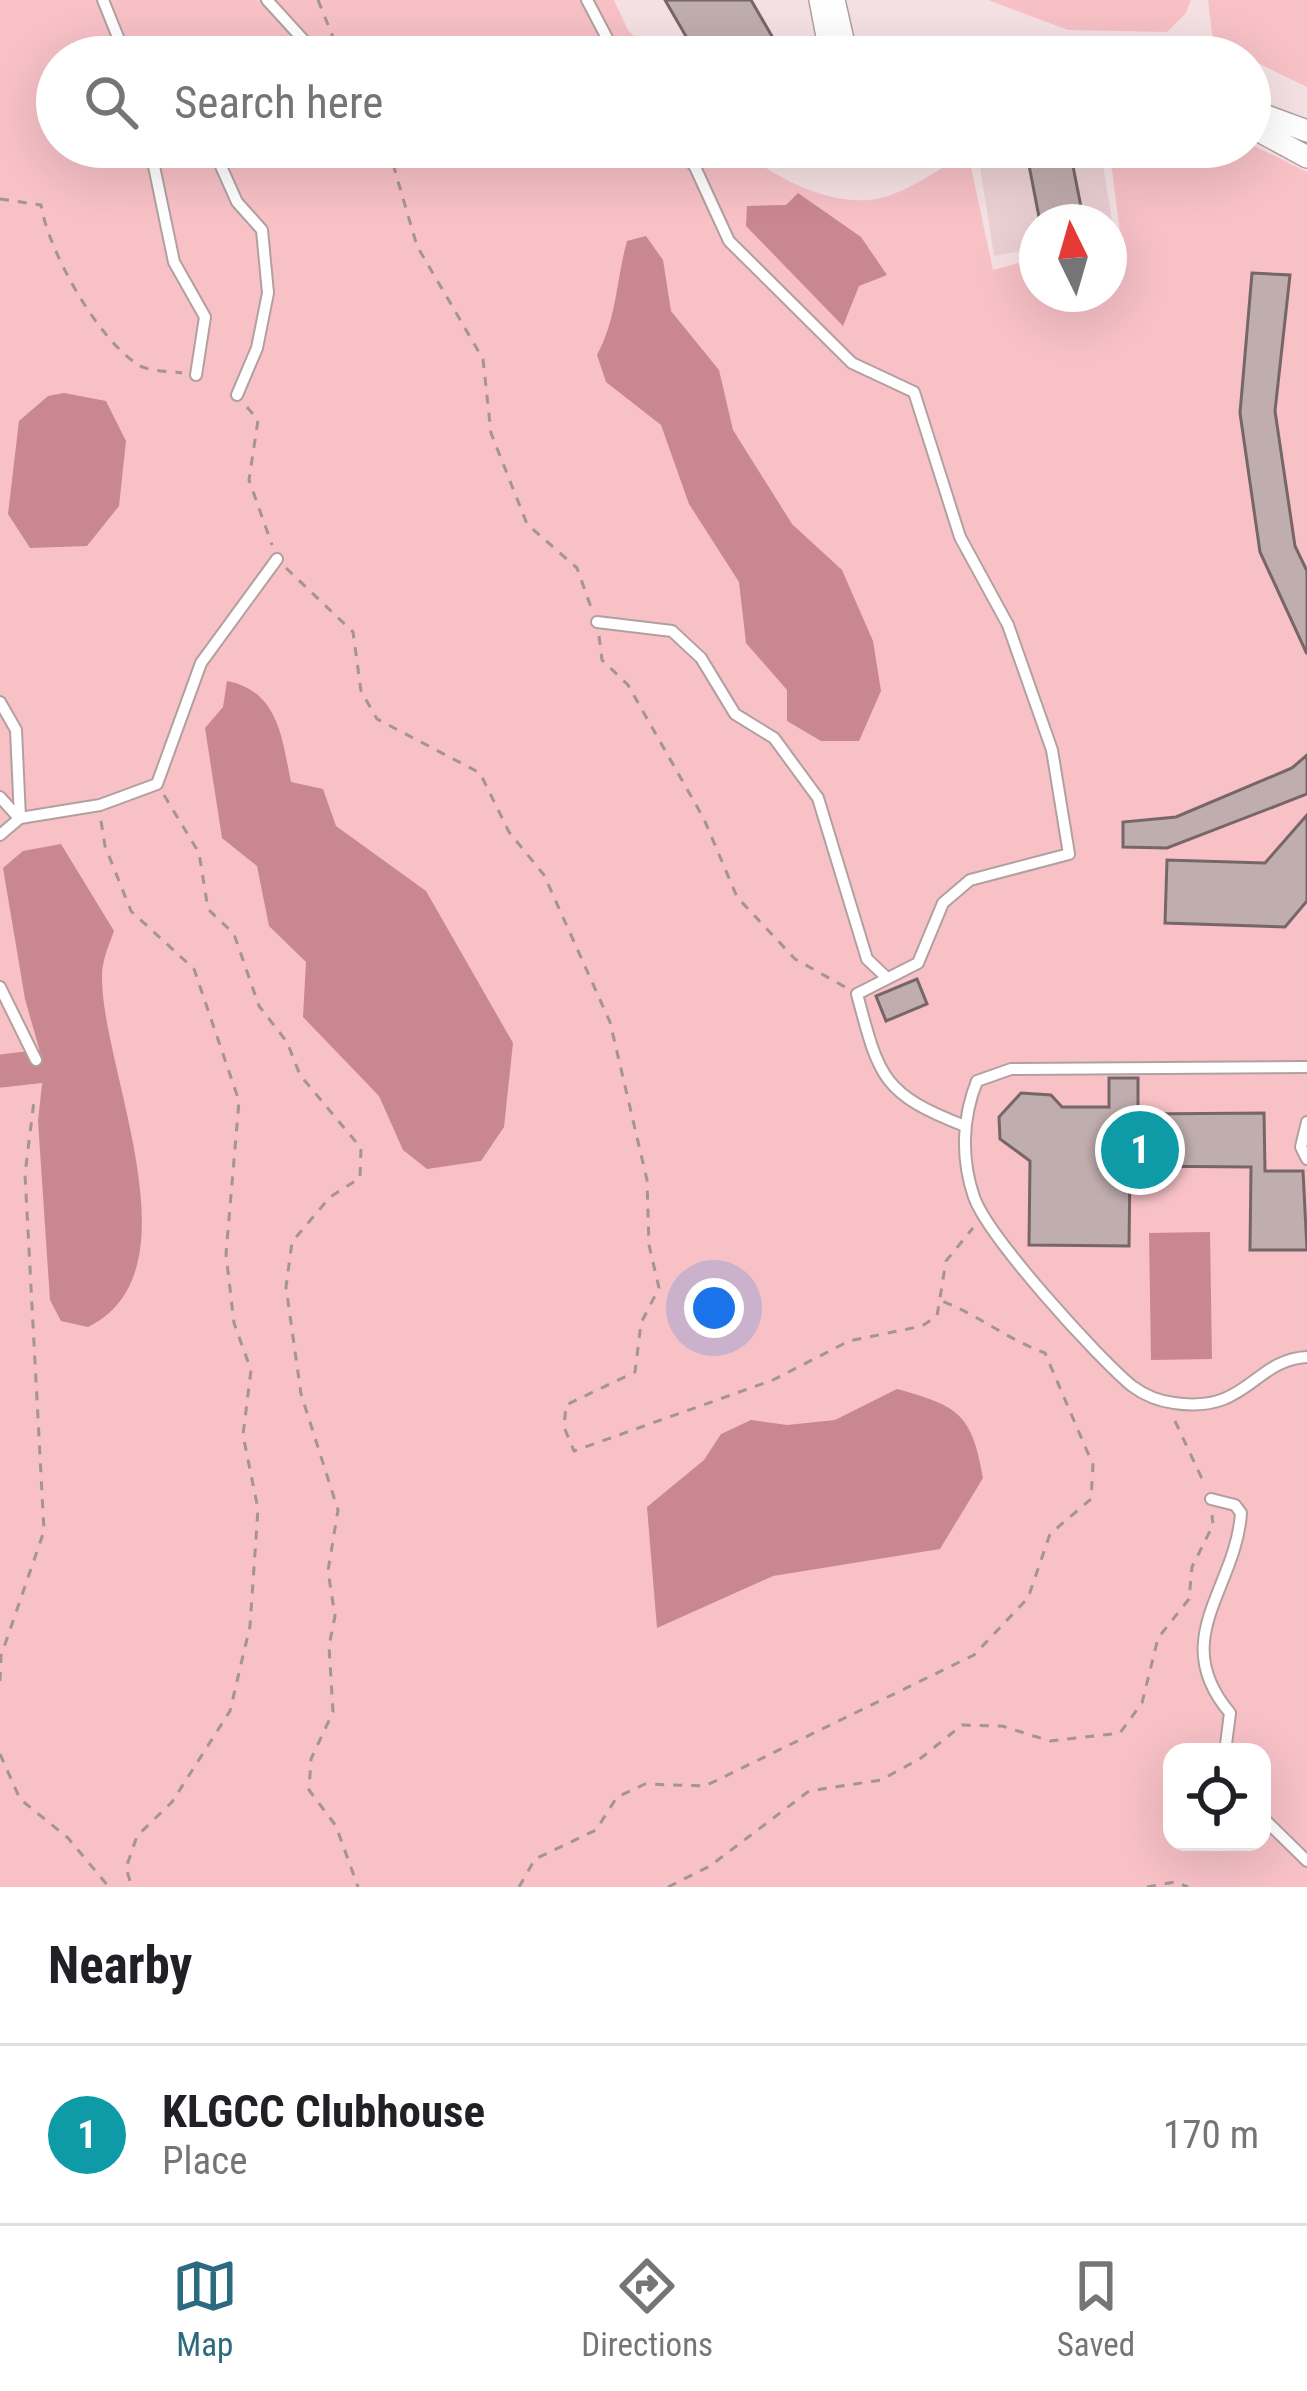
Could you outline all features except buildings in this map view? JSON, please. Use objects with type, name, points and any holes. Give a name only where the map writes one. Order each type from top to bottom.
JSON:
[{"type":"street","points":[[820,0],[827,36]]},
{"type":"street","points":[[834,0],[842,36]]},
{"type":"street","points":[[1271,118],[1307,131]]},
{"type":"street","points":[[1271,137],[1307,157]]},
{"type":"lane","points":[[103,0],[118,36]]},
{"type":"lane","points":[[267,0],[300,36]]},
{"type":"lane","points":[[587,0],[606,36]]},
{"type":"lane","points":[[154,168],[174,262],[205,317],[196,375]]},
{"type":"lane","points":[[222,168],[237,202],[262,230],[268,293],[257,348],[236,394]]},
{"type":"lane","points":[[695,168],[729,241],[852,363],[914,392],[960,537],[1008,625],[1052,750],[1069,854],[970,880],[943,903],[918,963],[856,994],[874,1058],[908,1104],[964,1126]]},
{"type":"lane","points":[[0,835],[20,818],[100,805],[157,784],[201,663],[277,559]]},
{"type":"lane","points":[[597,622],[672,631],[701,658],[735,714],[774,738],[818,798],[867,959],[886,976]]},
{"type":"lane","points":[[0,702],[16,730],[20,818]]},
{"type":"lane","points":[[0,797],[20,818]]},
{"type":"lane","points":[[0,987],[36,1060]]},
{"type":"lane","points":[[1307,1066],[1011,1069],[977,1081],[964,1126],[967,1165],[983,1219],[1131,1385],[1167,1402],[1235,1398],[1275,1366],[1307,1357]]},
{"type":"lane","points":[[1307,1122],[1301,1147],[1307,1159]]},
{"type":"lane","points":[[1211,1499],[1235,1505],[1241,1513],[1206,1618],[1204,1674],[1230,1713],[1226,1743]]},
{"type":"lane","points":[[1271,1826],[1307,1861]]},
{"type":"path","points":[[318,0],[333,36]]},
{"type":"path","points":[[394,168],[417,245],[483,359],[491,433],[526,524],[577,568],[597,622],[602,660],[628,685],[704,819],[737,897],[795,959],[856,994]]},
{"type":"path","points":[[0,199],[41,205],[46,234],[65,269],[110,339],[139,367],[196,375]]},
{"type":"path","points":[[236,394],[258,420],[249,480],[277,559],[352,632],[361,691],[377,719],[480,773],[509,832],[544,875],[610,1022],[647,1180],[649,1245],[659,1288],[641,1323],[635,1372],[566,1406],[564,1427],[574,1451],[773,1380],[849,1341],[922,1326],[937,1316],[946,1262],[983,1219]]},
{"type":"path","points":[[157,784],[199,853],[208,910],[234,934],[259,1006],[287,1042],[300,1075],[361,1148],[360,1178],[330,1197],[292,1242],[286,1287],[302,1394],[338,1510],[328,1571],[335,1616],[329,1646],[334,1712],[311,1759],[309,1790],[336,1826],[358,1887]]},
{"type":"path","points":[[100,805],[105,846],[131,910],[194,969],[239,1101],[226,1254],[235,1323],[251,1370],[243,1435],[258,1509],[249,1571],[250,1626],[230,1711],[172,1802],[137,1835],[126,1868],[132,1887]]},
{"type":"path","points":[[0,1681],[2,1656],[44,1531],[25,1174],[34,1101]]},
{"type":"path","points":[[519,1887],[535,1859],[596,1830],[617,1797],[645,1784],[705,1786],[861,1712],[974,1655],[1028,1598],[1050,1534],[1091,1499],[1093,1465],[1045,1352],[1009,1340],[985,1318],[940,1300]]},
{"type":"path","points":[[668,1887],[710,1866],[809,1791],[881,1780],[921,1758],[962,1725],[1002,1726],[1050,1741],[1120,1733],[1142,1703],[1158,1638],[1189,1599],[1192,1567],[1213,1525],[1211,1499],[1167,1402]]},
{"type":"path","points":[[0,1754],[20,1799],[68,1838],[109,1887]]},
{"type":"path","points":[[1147,1887],[1175,1882],[1188,1887]]},
{"type":"shaded area","points":[[0,0],[614,0],[634,36],[36,36],[36,168],[767,168],[803,188],[859,200],[899,192],[942,168],[971,168],[993,270],[1019,263],[1019,312],[1127,312],[1127,204],[1116,204],[1112,168],[1271,168],[1271,154],[1307,172],[1307,1887],[0,1887]]},
{"type":"shaded area","points":[[988,0],[1191,0],[1186,13],[1167,32],[1068,30]]},
{"type":"shaded area","points":[[1208,0],[1307,0],[1307,87],[1271,69],[1271,36],[1212,36]]},
{"type":"shaded area","points":[[980,168],[1103,168],[1109,204],[1019,204],[1019,251],[994,256]]},
{"type":"shaded area","points":[[798,193],[861,237],[887,275],[859,286],[843,326],[746,226],[747,206],[786,205]]},
{"type":"shaded area","points":[[646,236],[663,260],[671,311],[719,370],[733,430],[792,524],[842,570],[873,641],[881,691],[859,741],[821,741],[787,721],[787,690],[746,643],[739,582],[689,504],[661,425],[606,382],[597,355],[612,313],[627,241]]},
{"type":"shaded area","points":[[64,393],[106,401],[126,441],[119,506],[87,546],[30,548],[8,514],[19,421],[48,396]]},
{"type":"shaded area","points":[[227,681],[244,686],[268,706],[281,734],[291,782],[323,789],[336,826],[426,891],[513,1043],[504,1127],[481,1161],[427,1169],[403,1150],[379,1096],[303,1017],[306,962],[269,926],[257,866],[222,838],[205,728],[223,707]]},
{"type":"shaded area","points":[[61,844],[114,931],[102,970],[106,1016],[137,1166],[142,1216],[138,1262],[121,1300],[88,1327],[61,1321],[50,1300],[38,1121],[44,1066],[25,999],[3,868],[23,851]]},
{"type":"shaded area","points":[[1210,1232],[1212,1359],[1151,1360],[1149,1233]]},
{"type":"shaded area","points":[[897,1389],[948,1407],[967,1426],[979,1456],[983,1478],[940,1549],[773,1576],[657,1628],[647,1507],[704,1460],[721,1434],[751,1420],[787,1425],[835,1420]]},
{"type":"waterway","points":[[0,1071],[44,1066]]},
{"type":"place","name":"KLGCC Clubhouse","points":[[1140,1150]]}]
